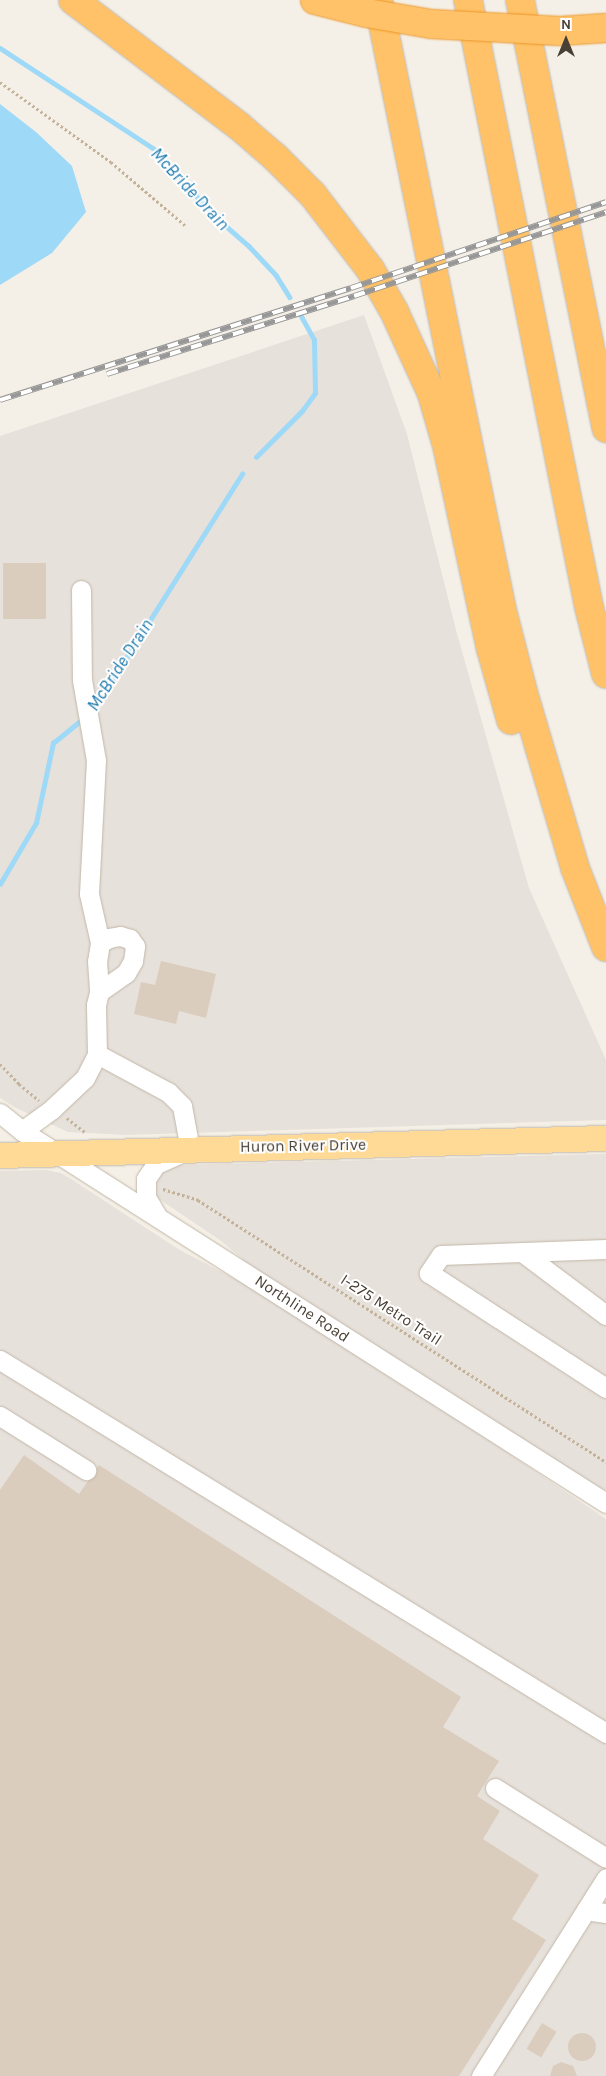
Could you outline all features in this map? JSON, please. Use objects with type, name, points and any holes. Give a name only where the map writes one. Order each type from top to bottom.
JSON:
[{"type":"highway","points":[[73,0],[239,126],[275,157],[313,195],[370,269],[394,311],[432,394],[447,446],[491,649],[513,727],[549,781]]},
{"type":"highway","points":[[315,0],[367,13],[431,24],[560,32],[606,28]]},
{"type":"highway","points":[[378,0],[502,610],[575,868],[606,947]]},
{"type":"highway","points":[[468,0],[587,598],[606,674]]},
{"type":"highway","points":[[520,0],[606,428]]},
{"type":"main road","name":"Huron River Drive","points":[[0,1155],[606,1138]]},
{"type":"street","points":[[22,1131],[57,1104],[85,1078],[97,1054],[96,1005],[99,992],[97,961],[100,943],[89,894],[96,760],[82,680],[81,590]]},
{"type":"street","points":[[99,992],[126,974],[133,962],[135,946],[130,939],[120,936],[109,938],[100,943]]},
{"type":"street","points":[[97,1054],[168,1092],[182,1106],[190,1149],[156,1164],[147,1175],[146,1198],[158,1217]]},
{"type":"street","name":"Northline Road","points":[[0,1113],[22,1131],[606,1503]]},
{"type":"street","points":[[606,1249],[441,1255],[429,1273],[606,1388]]},
{"type":"street","points":[[522,1252],[606,1315]]},
{"type":"street","points":[[0,1360],[606,1733]]},
{"type":"street","points":[[0,1416],[86,1470]]},
{"type":"street","points":[[495,1788],[606,1858]]},
{"type":"street","points":[[481,2076],[606,1878]]},
{"type":"street","points":[[586,1910],[606,1913]]},
{"type":"path","points":[[0,82],[111,162],[187,227]]},
{"type":"path","points":[[0,1064],[19,1084],[42,1103]]},
{"type":"path","points":[[64,1117],[86,1133]]},
{"type":"path","name":"I-275 Metro Trail","points":[[159,1188],[198,1200],[606,1462]]},
{"type":"shaded area","points":[[364,315],[407,434],[456,630],[529,888],[606,1060],[606,1120],[126,1135],[68,1132],[16,1108],[0,1098],[0,436]]},
{"type":"shaded area","points":[[606,1154],[606,1490],[595,1486],[246,1262],[221,1241],[159,1199],[154,1193],[153,1188],[159,1174],[169,1167],[181,1165]]},
{"type":"shaded area","points":[[46,1170],[61,1173],[180,1250],[241,1282],[476,1431],[606,1519],[606,2076],[0,2076],[0,1171]]},
{"type":"water","points":[[0,104],[36,132],[72,166],[86,212],[52,253],[0,285]]},
{"type":"building","points":[[3,563],[46,563],[46,619],[3,619]]},
{"type":"building","points":[[161,961],[216,974],[206,1018],[179,1011],[176,1024],[134,1014],[141,982],[155,985]]},
{"type":"building","points":[[24,1455],[79,1494],[99,1465],[461,1697],[443,1727],[499,1761],[477,1796],[500,1811],[483,1839],[539,1875],[512,1919],[546,1940],[459,2076],[0,2076],[0,1490]]},
{"type":"building","points":[[542,2023],[557,2032],[541,2057],[527,2049]]},
{"type":"building","points":[[582,2033],[592,2037],[596,2047],[592,2057],[582,2061],[572,2057],[568,2047],[572,2037]]},
{"type":"building","points":[[561,2062],[573,2066],[577,2076],[550,2076],[553,2066]]},
{"type":"waterway","name":"McBride Drain","points":[[0,48],[159,152],[211,213],[249,246],[276,275],[290,297]]},
{"type":"waterway","name":"McBride Drain","points":[[256,457],[302,411],[315,393],[314,340],[300,315]]},
{"type":"waterway","name":"McBride Drain","points":[[94,709],[242,474]]},
{"type":"waterway","name":"McBride Drain","points":[[0,884],[36,823],[53,743],[84,718]]},
{"type":"railway","points":[[0,400],[351,288],[606,202]]},
{"type":"railway","points":[[107,374],[354,296],[606,212]]}]
